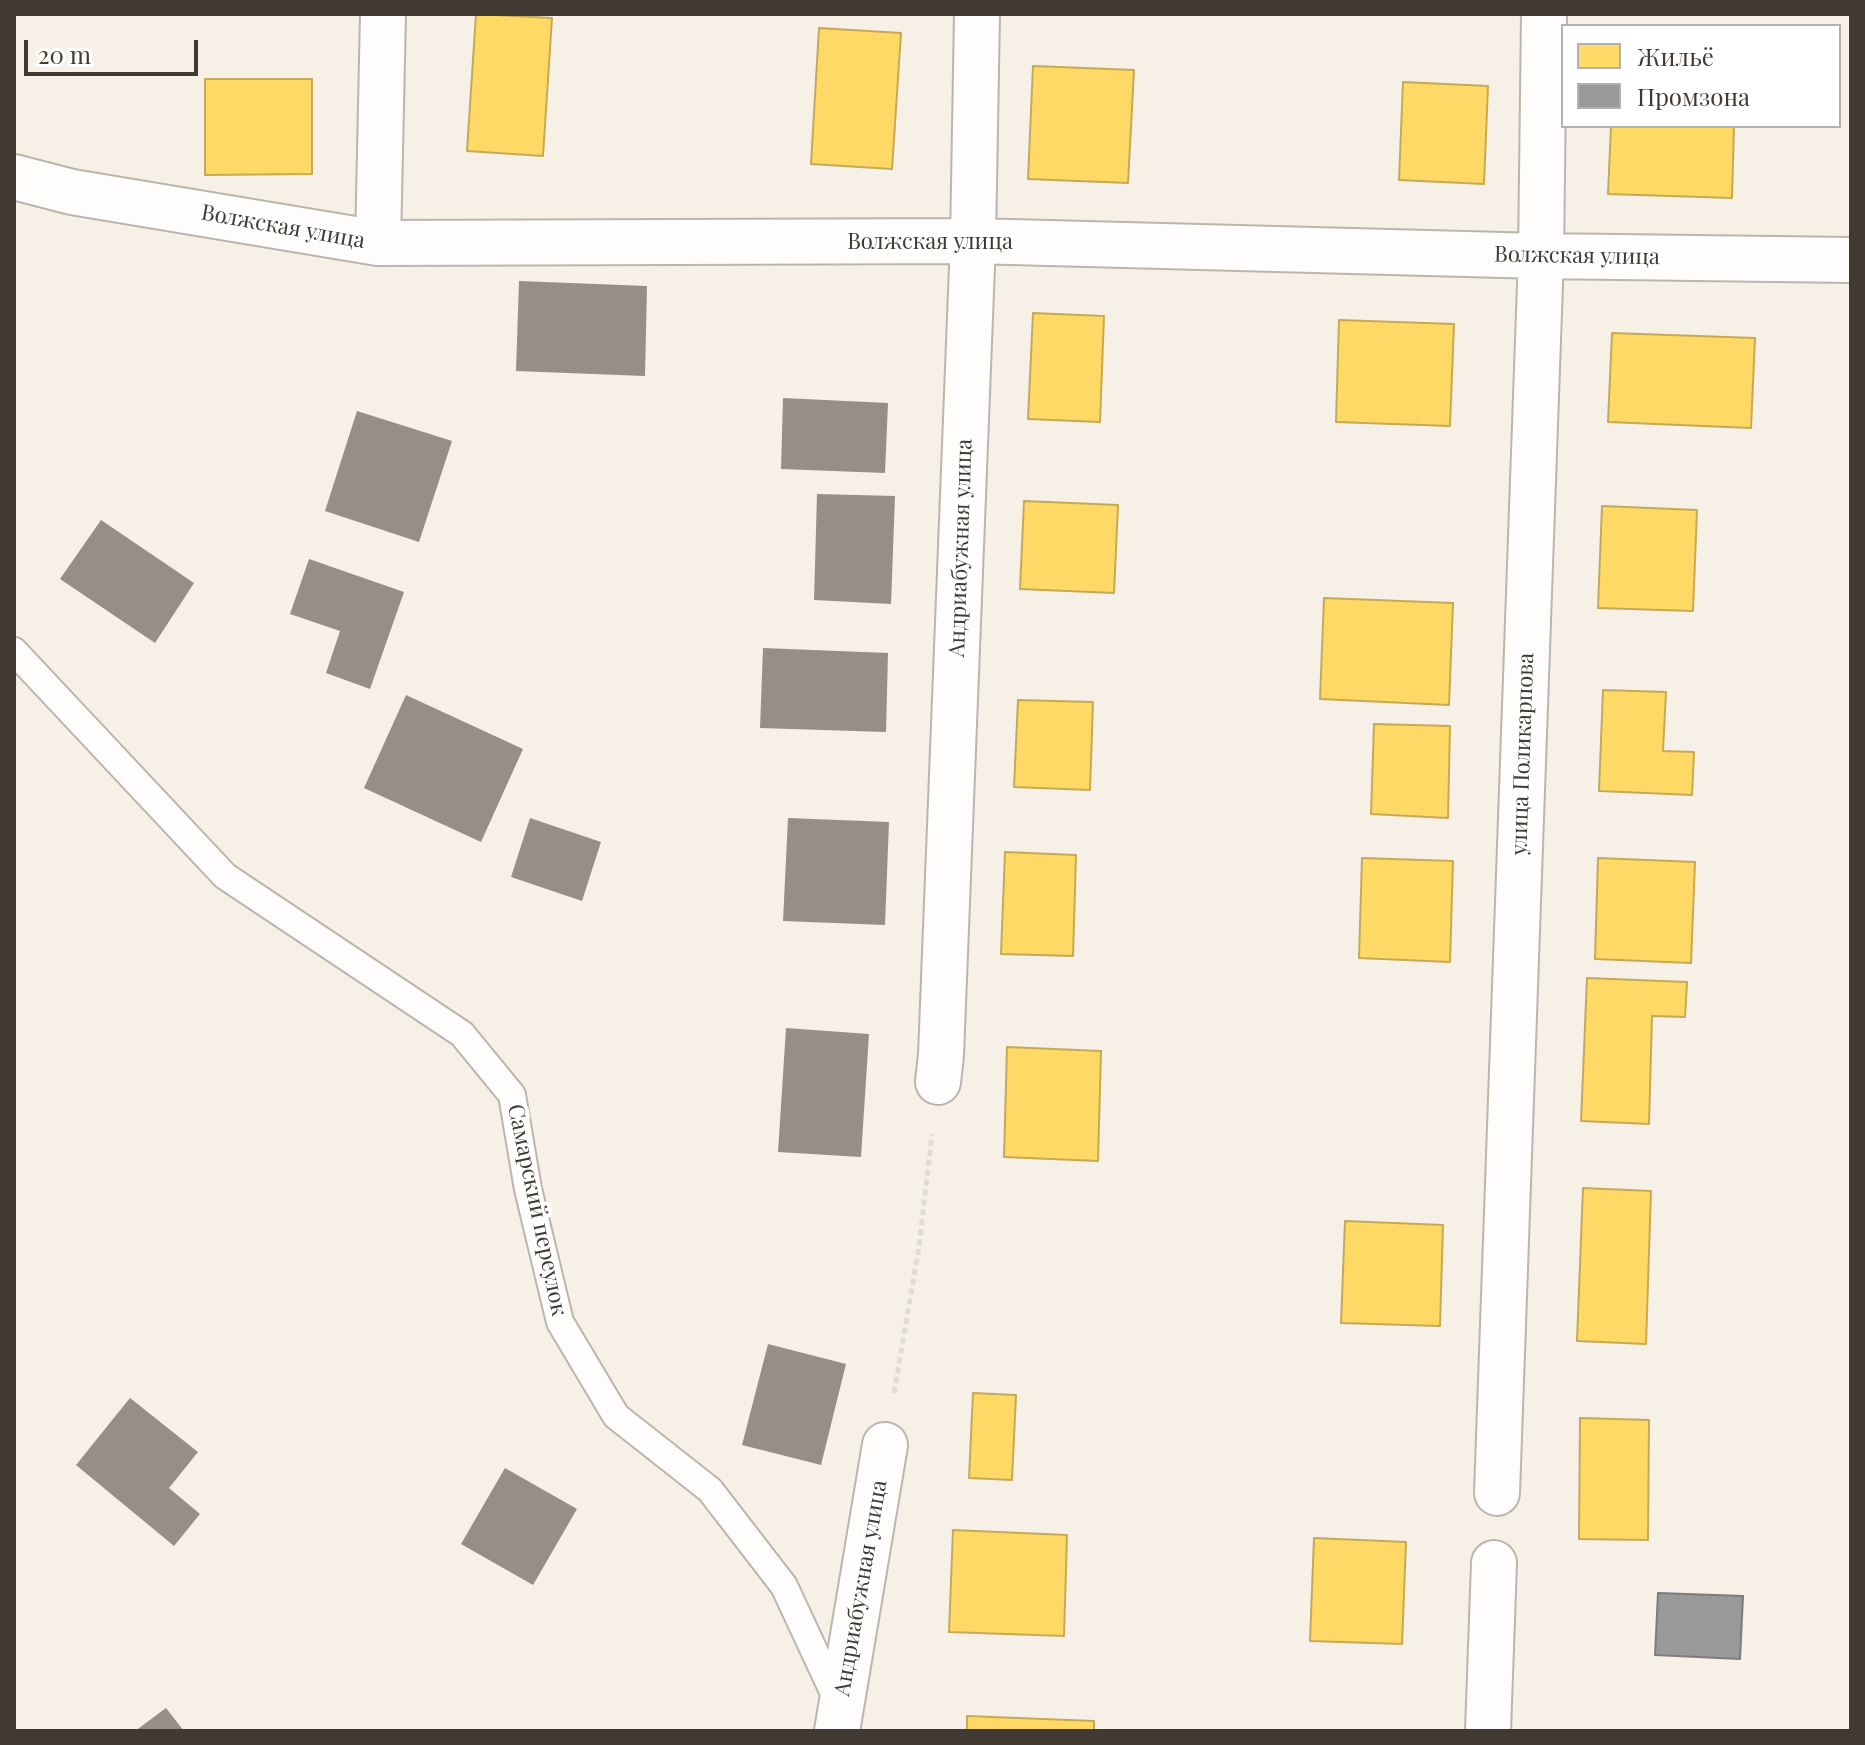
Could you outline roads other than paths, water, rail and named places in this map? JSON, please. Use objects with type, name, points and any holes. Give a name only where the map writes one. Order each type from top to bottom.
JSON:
[{"type":"street","points":[[378,243],[383,14]]},
{"type":"street","name":"Андриабужная улица","points":[[938,1082],[973,241],[977,14]]},
{"type":"street","name":"улица Поликарпова","points":[[1497,1493],[1541,256],[1544,14]]},
{"type":"street","name":"Волжская улица","points":[[14,177],[72,192],[378,243],[973,241],[1541,256],[1851,260]]},
{"type":"street","name":"Андриабужная улица","points":[[839,1719],[885,1445]]},
{"type":"street","points":[[1488,1731],[1494,1563]]},
{"type":"lane","name":"Самарский переулок","points":[[14,651],[225,876],[462,1034],[512,1095],[528,1189],[560,1322],[616,1416],[710,1490],[784,1586],[839,1719]]}]
